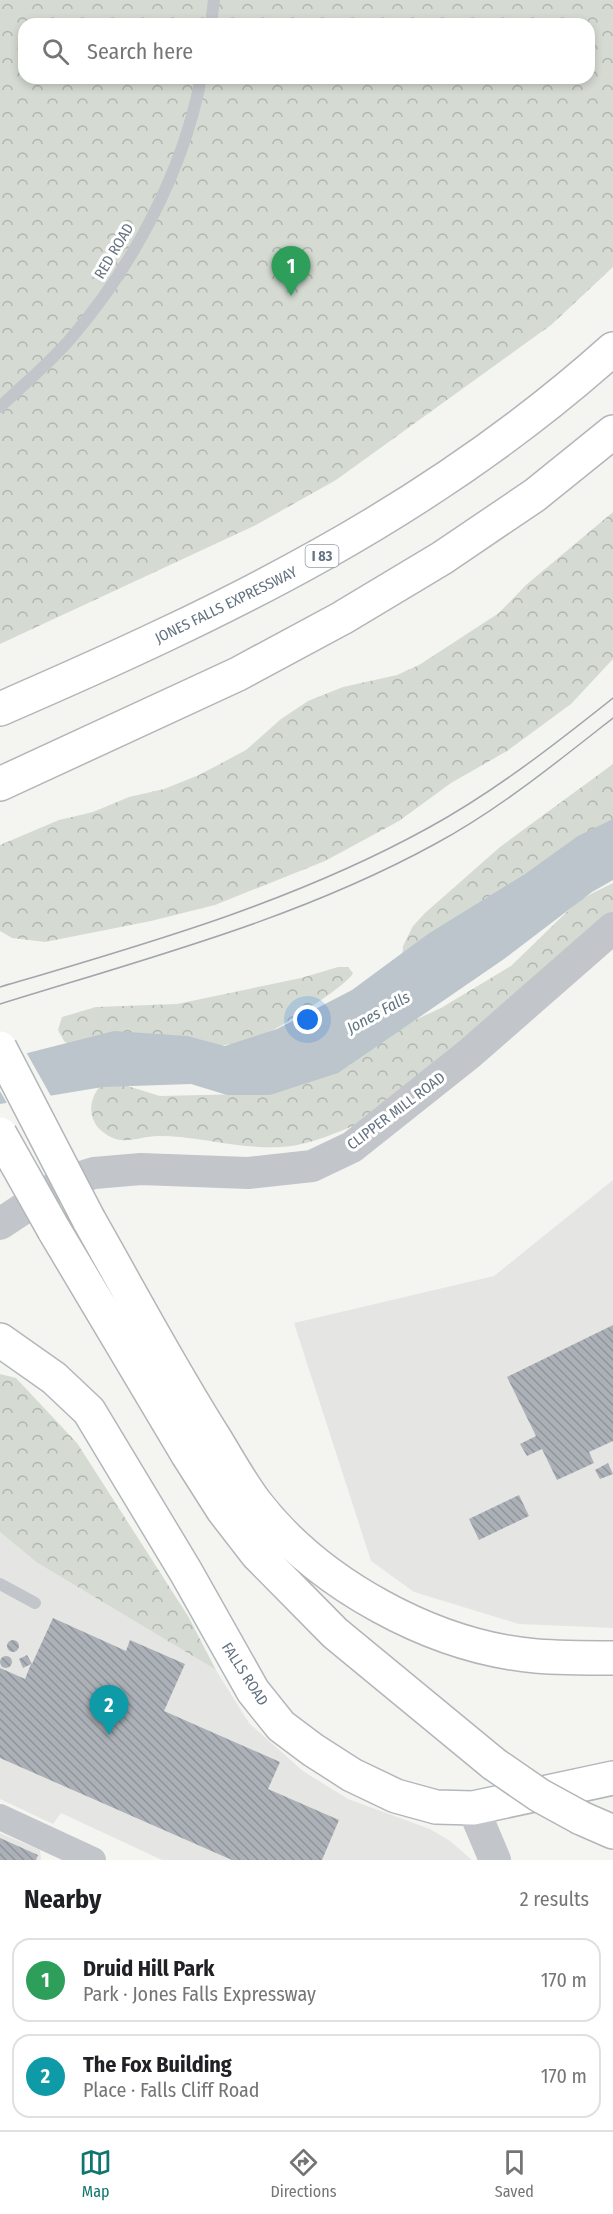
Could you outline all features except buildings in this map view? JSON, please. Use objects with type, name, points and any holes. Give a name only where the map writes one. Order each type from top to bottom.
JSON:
[{"type":"main road","name":"JONES FALLS EXPRESSWAY","points":[[0,709],[205,618],[307,565],[411,503],[495,445],[613,350]]},
{"type":"main road","points":[[0,784],[238,674],[342,618],[442,558],[535,495],[613,432]]},
{"type":"main road","points":[[0,1048],[89,1220],[191,1401],[255,1502],[291,1542],[321,1568],[353,1590],[395,1613],[484,1647],[534,1656],[613,1658]]},
{"type":"main road","points":[[0,1134],[54,1230],[194,1465],[223,1510],[257,1554],[335,1633],[494,1764],[538,1795],[613,1832]]},
{"type":"main road","name":"FALLS ROAD","points":[[0,1340],[54,1378],[89,1411],[186,1572],[253,1691],[281,1725],[332,1763],[396,1796],[436,1807],[473,1808],[613,1778]]},
{"type":"street","name":"CLIPPER MILL ROAD","points":[[0,1224],[62,1183],[94,1173],[141,1170],[248,1173],[312,1166],[352,1147],[469,1054],[613,928]]},
{"type":"street","points":[[473,1808],[495,1860]]},
{"type":"street","points":[[0,1817],[78,1857]]},
{"type":"lane","points":[[212,18],[214,0]]},
{"type":"lane","name":"RED ROAD","points":[[0,407],[72,338],[108,289],[142,234],[174,170],[194,113],[200,84]]},
{"type":"lane","points":[[0,1584],[35,1603]]},
{"type":"shaded area","points":[[613,1180],[613,1628],[519,1624],[414,1592],[371,1561],[294,1323],[494,1276]]},
{"type":"shaded area","points":[[0,1532],[36,1562],[216,1670],[249,1723],[303,1771],[348,1799],[430,1829],[450,1841],[472,1860],[162,1860],[61,1813],[53,1824],[0,1799]]},
{"type":"shaded area","points":[[0,1833],[40,1850],[41,1860],[0,1860]]},
{"type":"green space","points":[[0,0],[613,0],[613,267],[551,325],[336,480],[256,525],[0,644]]},
{"type":"green space","points":[[613,512],[613,659],[571,704],[507,751],[451,783],[399,821],[325,861],[215,905],[151,921],[45,942],[12,938],[0,931],[0,845],[59,820],[93,812],[129,797],[164,789],[199,775],[246,750],[281,719],[308,701],[343,687],[397,675],[419,665],[499,613],[526,585]]},
{"type":"green space","points":[[613,764],[613,838],[402,964],[403,946],[413,926],[425,913],[500,847]]},
{"type":"green space","points":[[613,883],[613,923],[358,1124],[325,1137],[292,1146],[259,1147],[158,1136],[118,1140],[105,1134],[94,1122],[92,1101],[100,1086],[121,1084],[160,1096],[244,1094],[348,1066],[400,1027],[441,1008],[511,966],[579,900]]},
{"type":"green space","points":[[338,967],[348,967],[353,973],[317,1003],[280,1026],[260,1036],[240,1042],[219,1046],[73,1047],[64,1041],[58,1030],[62,1017],[96,1007],[177,1004],[301,978]]},
{"type":"green space","points":[[0,1374],[16,1378],[77,1443],[188,1616],[216,1670],[36,1562],[0,1532]]},
{"type":"water","name":"Jones Falls","points":[[613,819],[613,880],[592,892],[504,959],[338,1073],[270,1095],[227,1095],[191,1084],[103,1087],[0,1104],[0,1060],[114,1031],[187,1036],[225,1046],[277,1029],[352,990],[428,934],[525,874],[578,836]]},
{"type":"pier","points":[[25,1050],[52,1098],[8,1105],[0,1091],[0,1057]]},
{"type":"tram line","points":[[0,987],[218,919],[325,878],[377,854],[428,828],[476,799],[546,750],[613,698]]},
{"type":"tram line","points":[[0,1004],[222,935],[383,871],[435,844],[481,816],[526,785],[613,718]]},
{"type":"place","name":"Druid Hill Park","points":[[291,296]]},
{"type":"place","name":"The Fox Building","points":[[109,1735]]}]
